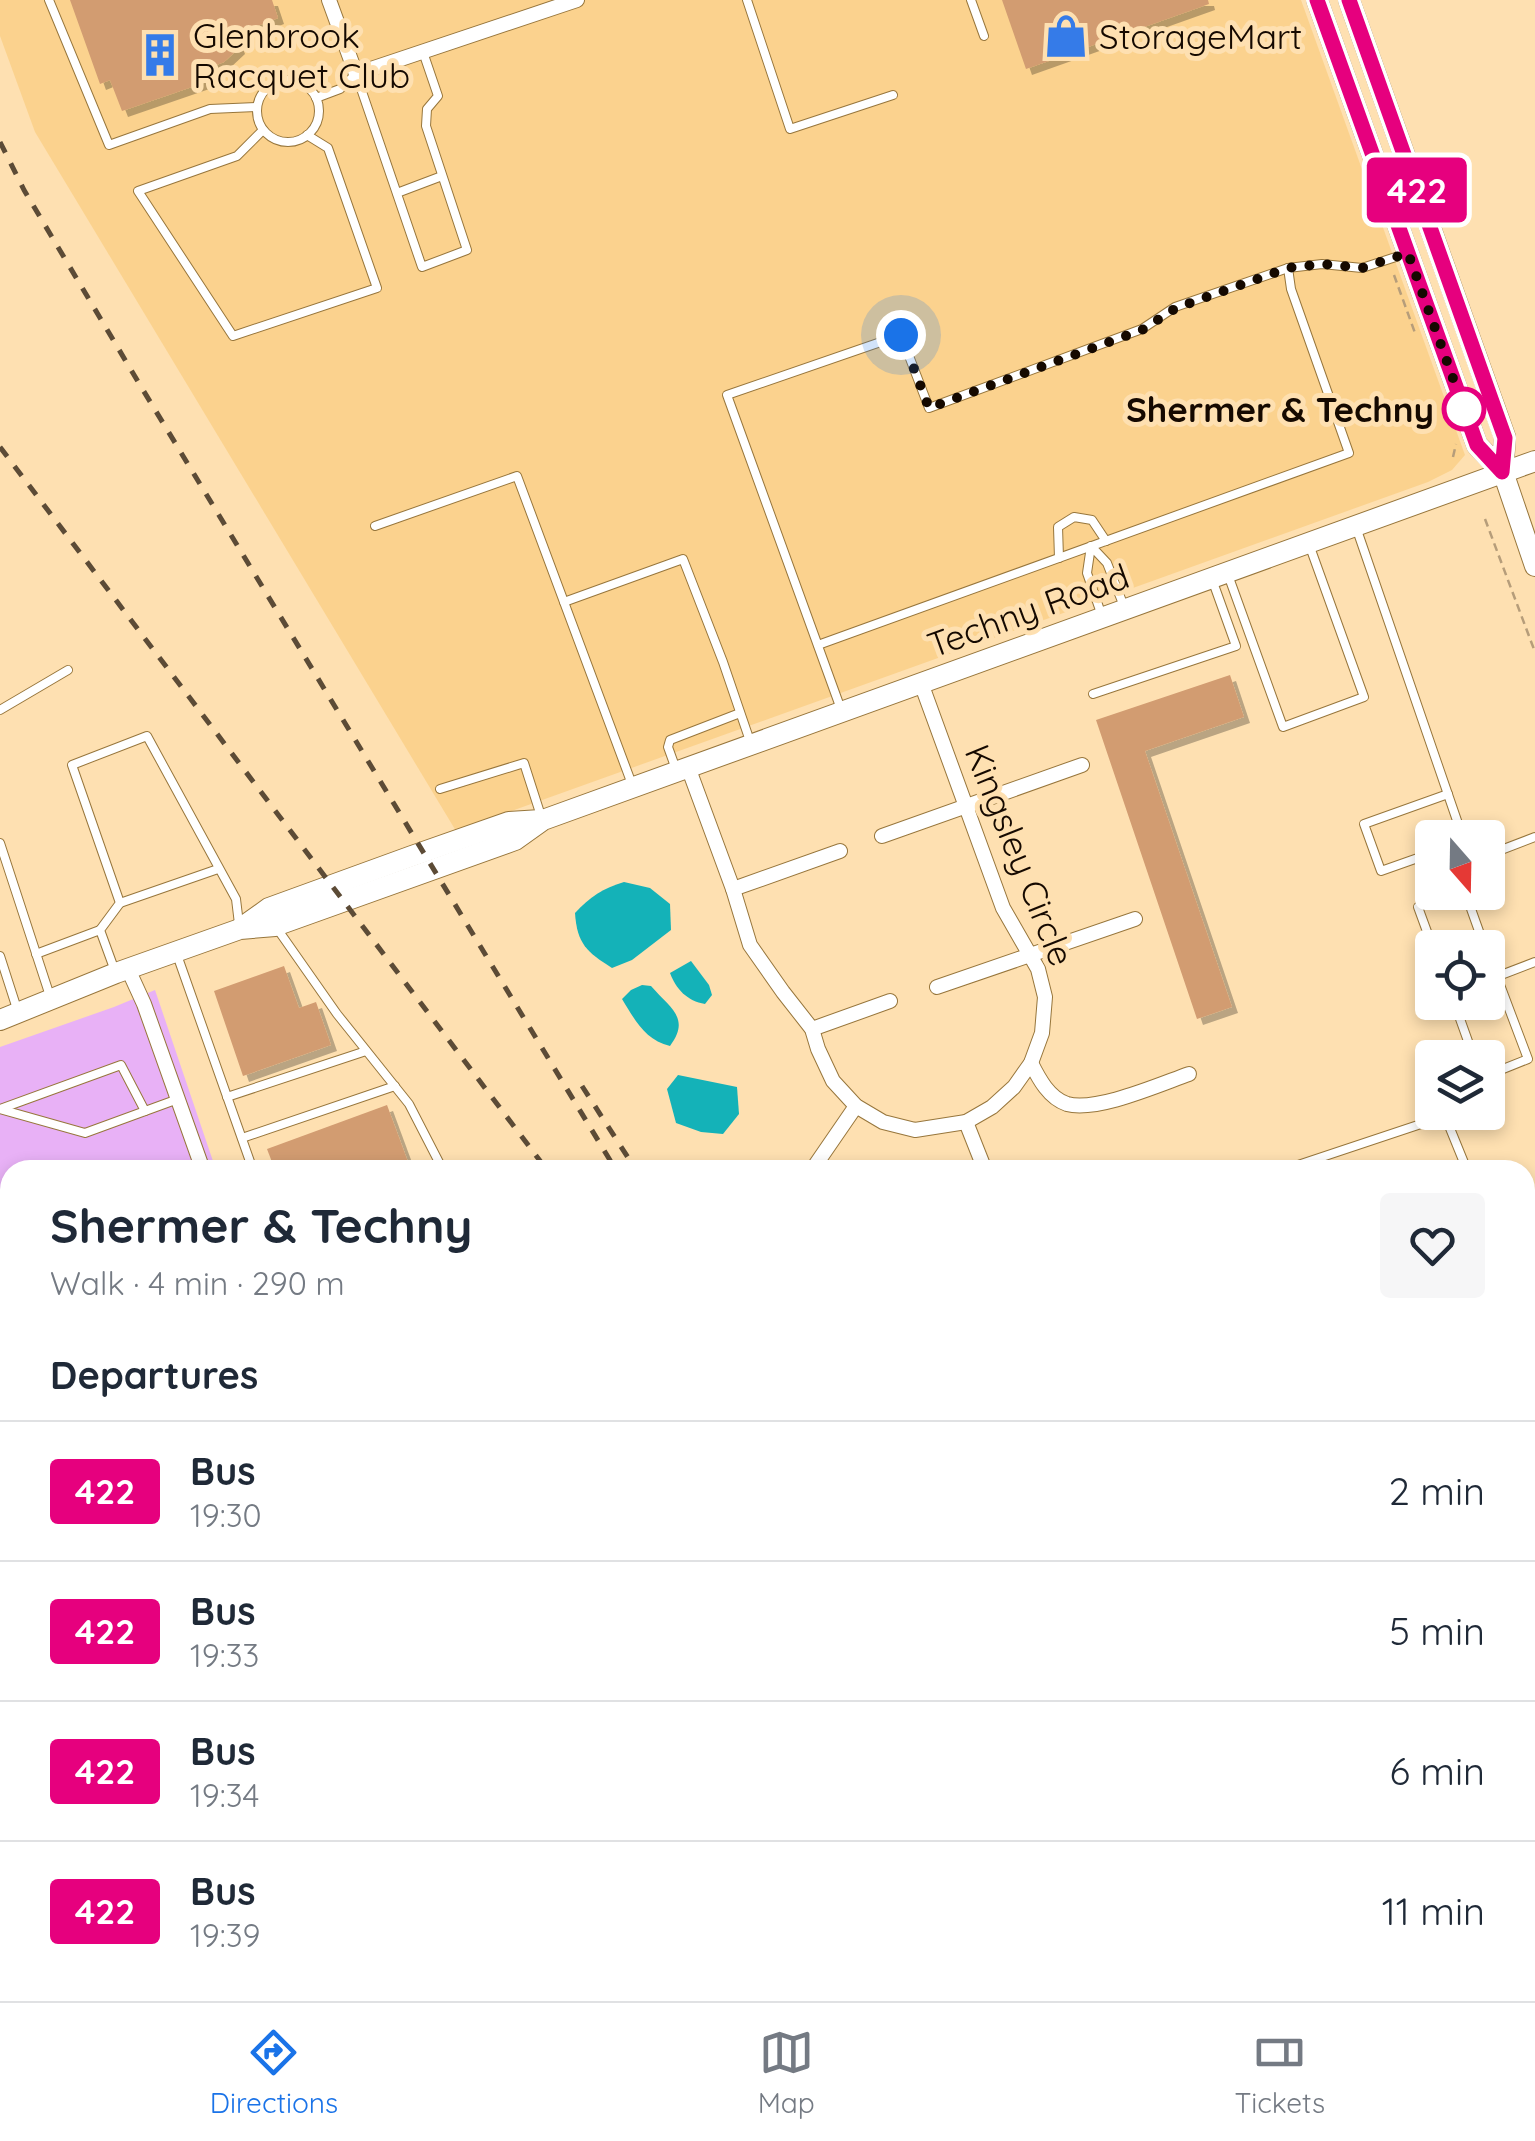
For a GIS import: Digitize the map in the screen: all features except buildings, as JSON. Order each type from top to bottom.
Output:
[{"type":"main road","points":[[1317,0],[1477,445],[1502,472],[1535,566]]},
{"type":"main road","points":[[1348,0],[1505,438],[1502,472]]},
{"type":"main road","name":"Techny Road","points":[[9,1016],[240,929],[275,926],[515,840],[543,820],[1535,461]]},
{"type":"main road","name":"Techny Road","points":[[240,929],[269,908],[396,862],[509,822],[543,820]]},
{"type":"street","points":[[329,0],[356,74],[577,0]]},
{"type":"street","name":"Kingsley Circle","points":[[682,770],[733,889],[750,944],[812,1028],[833,1081],[856,1106],[883,1122],[915,1130],[966,1122],[992,1108],[1031,1063],[1042,1033],[1046,997],[1038,969],[1003,908],[922,683]]},
{"type":"street","points":[[882,836],[1082,764]]},
{"type":"street","points":[[733,889],[840,851]]},
{"type":"street","points":[[937,987],[1134,919]]},
{"type":"street","points":[[122,971],[144,1004],[200,1160]]},
{"type":"street","points":[[812,1028],[890,1001]]},
{"type":"street","points":[[1031,1063],[1043,1087],[1064,1103],[1091,1106],[1190,1074]]},
{"type":"street","points":[[819,1160],[856,1106]]},
{"type":"street","points":[[966,1122],[981,1160]]},
{"type":"lane","points":[[49,0],[109,146],[210,110],[257,107]]},
{"type":"lane","points":[[746,0],[790,129],[894,95]]},
{"type":"lane","points":[[972,0],[984,36]]},
{"type":"lane","points":[[316,98],[340,89],[356,74],[422,267],[467,250],[426,126],[427,109],[438,96],[423,52]]},
{"type":"lane","points":[[292,80],[306,86],[316,98],[319,114],[307,135],[284,142],[263,130],[257,107],[268,86],[292,80]]},
{"type":"lane","points":[[263,130],[237,156],[138,191],[233,336],[377,288],[328,148],[307,135]]},
{"type":"lane","points":[[397,193],[442,176]]},
{"type":"lane","points":[[842,712],[727,395],[901,335],[929,408],[1142,330],[1176,308],[1288,268],[1322,264],[1362,268],[1408,253]]},
{"type":"lane","points":[[818,645],[1348,453],[1291,289],[1288,268]]},
{"type":"lane","points":[[375,526],[517,476],[633,787]]},
{"type":"lane","points":[[1059,558],[1058,527],[1074,517],[1092,520],[1106,541]]},
{"type":"lane","points":[[1355,526],[1457,820]]},
{"type":"lane","points":[[1219,575],[1283,727],[1364,697],[1308,542]]},
{"type":"lane","points":[[1091,546],[1107,563],[1126,609]]},
{"type":"lane","points":[[1091,546],[1087,573],[1102,617]]},
{"type":"lane","points":[[564,602],[683,559],[751,744]]},
{"type":"lane","points":[[1092,694],[1236,646],[1219,575]]},
{"type":"lane","points":[[0,710],[68,670]]},
{"type":"lane","points":[[682,770],[668,748],[670,740],[740,713]]},
{"type":"lane","points":[[120,904],[72,764],[147,736],[236,899],[240,929]]},
{"type":"lane","points":[[440,789],[524,763],[543,820]]},
{"type":"lane","points":[[1415,858],[1380,871],[1364,824],[1448,794]]},
{"type":"lane","points":[[1505,849],[1535,837]]},
{"type":"lane","points":[[0,843],[51,1001]]},
{"type":"lane","points":[[36,954],[100,930],[120,904],[218,869]]},
{"type":"lane","points":[[275,926],[337,1014],[410,1104],[438,1160]]},
{"type":"lane","points":[[100,930],[122,971]]},
{"type":"lane","points":[[176,952],[250,1160]]},
{"type":"lane","points":[[0,956],[9,1016]]},
{"type":"lane","points":[[1505,973],[1535,962]]},
{"type":"lane","points":[[1505,1007],[1528,1059],[1505,1068]]},
{"type":"lane","points":[[228,1097],[366,1050]]},
{"type":"lane","points":[[146,1111],[121,1065],[0,1109],[86,1133],[146,1111],[178,1099]]},
{"type":"lane","points":[[242,1138],[395,1086]]},
{"type":"lane","points":[[1314,1160],[1445,1116],[1463,1160]]},
{"type":"path","points":[[1486,519],[1535,652]]},
{"type":"shaded area","points":[[0,0],[1301,0],[1465,455],[1452,470],[1428,482],[456,831],[35,132],[0,36]]},
{"type":"shaded area","points":[[155,990],[213,1160],[0,1160],[0,1047]]},
{"type":"water","points":[[624,882],[650,888],[670,904],[671,930],[632,960],[612,968],[585,946],[575,913],[597,894]]},
{"type":"water","points":[[691,961],[709,985],[712,995],[705,1004],[683,993],[670,973]]},
{"type":"water","points":[[642,985],[651,986],[676,1014],[679,1028],[670,1046],[647,1034],[622,999]]},
{"type":"water","points":[[678,1075],[737,1087],[739,1114],[723,1134],[701,1132],[676,1123],[667,1089]]},
{"type":"railway","points":[[0,142],[24,190],[140,385],[610,1160]]},
{"type":"railway","points":[[0,447],[539,1160]]},
{"type":"railway","points":[[582,1086],[630,1160]]},
{"type":"bus line","name":"422","points":[[1317,0],[1477,445],[1502,472],[1505,438],[1349,0]]},
{"type":"place","name":"StorageMart","points":[[1066,36]]},
{"type":"place","name":"Glenbrook Racquet Club","points":[[160,55]]},
{"type":"place","name":"Shermer & Techny","points":[[1464,409]]},
{"type":"route","points":[[901,335],[929,408],[1142,330],[1176,308],[1288,268],[1322,264],[1362,268],[1408,253],[1464,409]]}]
